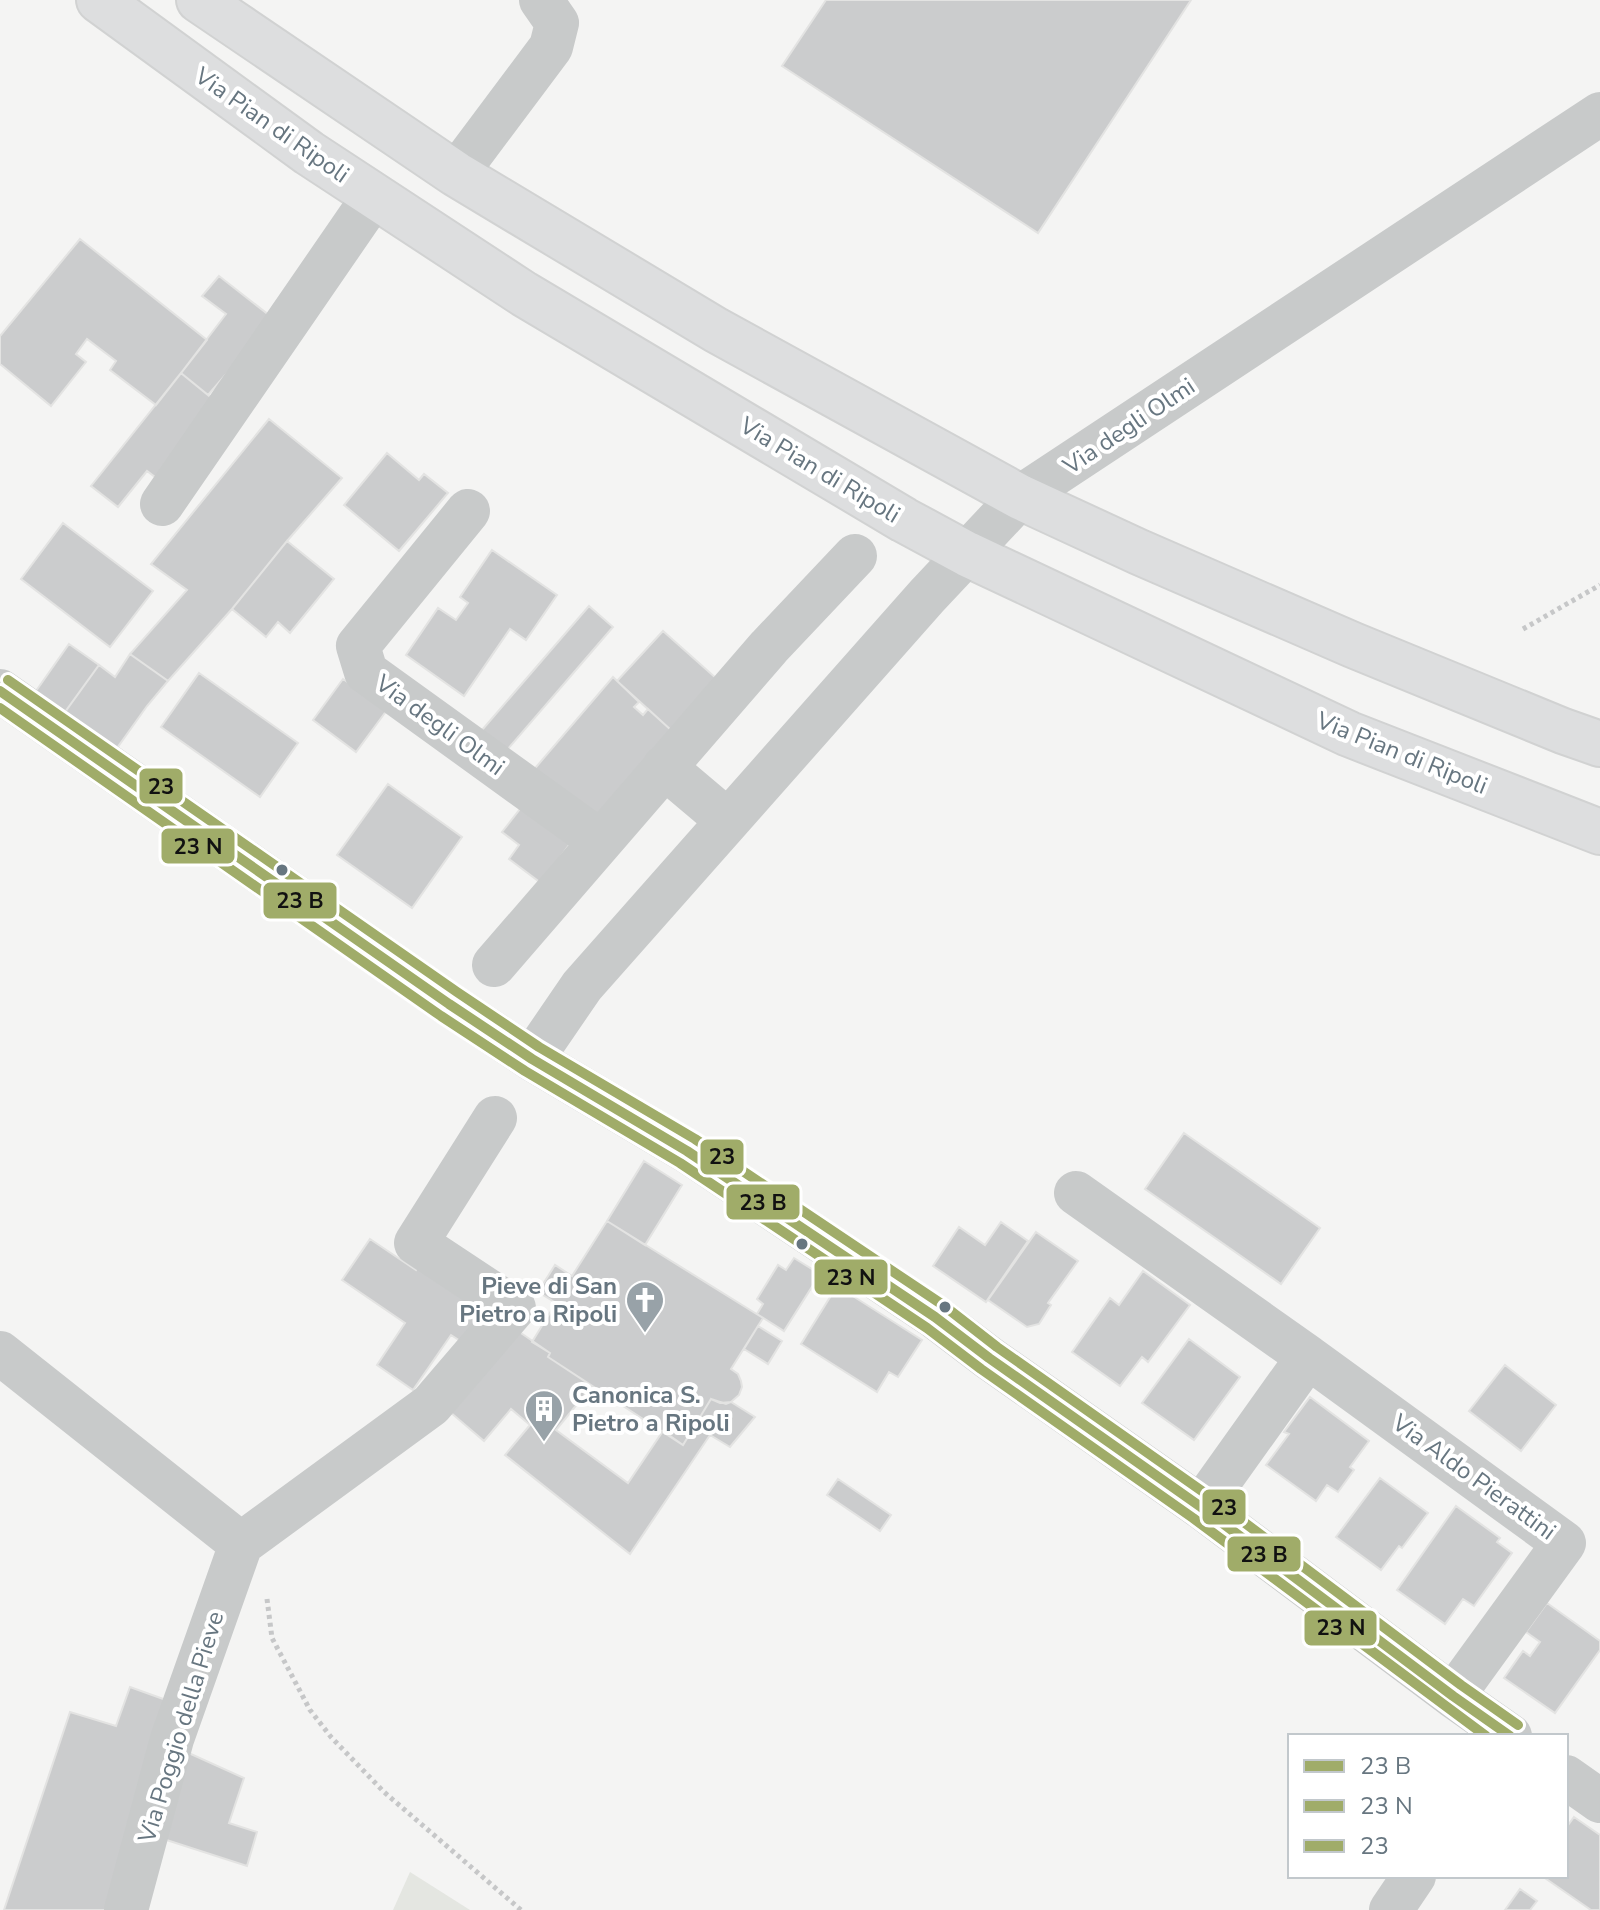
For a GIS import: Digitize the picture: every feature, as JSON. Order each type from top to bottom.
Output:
[{"type":"main road","name":"Via Pian di Ripoli","points":[[99,0],[309,153],[524,294],[904,520],[967,554],[1349,734],[1600,832]]},
{"type":"main road","points":[[199,0],[456,174],[716,330],[1020,497],[1353,645],[1600,744]]},
{"type":"street","points":[[456,174],[551,47],[557,23],[541,0]]},
{"type":"street","name":"Via degli Olmi","points":[[532,1059],[582,986],[907,619],[1020,497],[1600,114]]},
{"type":"street","points":[[162,504],[374,196]]},
{"type":"street","name":"Via degli Olmi","points":[[468,511],[358,646],[366,672],[600,841]]},
{"type":"street","points":[[494,965],[769,647],[855,556]]},
{"type":"street","points":[[0,691],[449,1004],[532,1059],[687,1151],[935,1317],[1201,1507],[1507,1734]]},
{"type":"street","points":[[664,767],[728,821]]},
{"type":"street","points":[[0,1353],[241,1544],[431,1405],[514,1308],[416,1243],[495,1118]]},
{"type":"street","name":"Via Aldo Pierattini","points":[[1076,1193],[1564,1543],[1453,1696]]},
{"type":"street","points":[[1201,1507],[1308,1357]]},
{"type":"street","name":"Via Poggio della Pieve","points":[[126,1910],[172,1739],[241,1544]]},
{"type":"street","points":[[1568,1778],[1600,1801]]},
{"type":"path","points":[[1523,629],[1600,585]]},
{"type":"path","points":[[269,1589],[267,1608],[272,1638],[310,1710],[331,1737],[384,1792],[521,1910]]},
{"type":"shaded area","points":[[410,1872],[470,1910],[393,1910]]},
{"type":"building","points":[[826,0],[1191,0],[1038,233],[782,66]]},
{"type":"building","points":[[80,239],[207,340],[156,405],[110,370],[116,361],[87,339],[76,354],[86,362],[51,406],[0,364],[0,336]]},
{"type":"building","points":[[219,276],[274,319],[208,395],[181,373],[226,314],[202,296]]},
{"type":"building","points":[[181,373],[219,404],[159,480],[147,471],[118,507],[91,486]]},
{"type":"building","points":[[269,419],[342,478],[168,681],[130,654],[187,590],[151,564]]},
{"type":"building","points":[[387,453],[419,480],[424,474],[448,493],[399,551],[344,505]]},
{"type":"building","points":[[63,523],[153,591],[110,647],[21,579]]},
{"type":"building","points":[[287,541],[334,579],[290,633],[278,622],[266,637],[232,609]]},
{"type":"building","points":[[492,550],[557,595],[526,640],[510,629],[464,696],[406,655],[438,608],[456,620],[468,603],[460,597]]},
{"type":"building","points":[[589,606],[613,627],[500,758],[476,737]]},
{"type":"building","points":[[663,631],[717,679],[671,730],[617,681]]},
{"type":"building","points":[[69,644],[99,665],[65,712],[36,691]]},
{"type":"building","points":[[130,654],[168,681],[117,748],[65,712],[99,665],[115,677]]},
{"type":"building","points":[[199,673],[298,743],[260,797],[161,727]]},
{"type":"building","points":[[613,677],[639,702],[634,707],[643,715],[648,709],[671,730],[590,825],[531,773]]},
{"type":"building","points":[[343,679],[390,706],[356,752],[313,720]]},
{"type":"building","points":[[388,784],[462,837],[412,908],[337,855]]},
{"type":"building","points":[[524,804],[572,841],[541,883],[509,859],[519,845],[502,832]]},
{"type":"building","points":[[1184,1133],[1320,1228],[1281,1284],[1145,1189]]},
{"type":"building","points":[[644,1161],[682,1185],[645,1245],[607,1221]]},
{"type":"building","name":"Pieve di San Pietro a Ripoli","points":[[607,1221],[763,1318],[731,1369],[741,1381],[739,1395],[726,1404],[711,1399],[683,1445],[548,1357],[550,1353],[532,1342],[556,1303],[538,1292],[555,1265],[572,1276]]},
{"type":"building","points":[[1001,1222],[1028,1241],[986,1302],[933,1266],[959,1227],[985,1245]]},
{"type":"building","points":[[1036,1232],[1078,1261],[1048,1303],[1051,1305],[1039,1324],[1027,1327],[988,1300]]},
{"type":"building","points":[[370,1239],[416,1270],[418,1266],[487,1313],[465,1344],[451,1335],[413,1390],[377,1365],[405,1323],[342,1280]]},
{"type":"building","points":[[794,1258],[820,1274],[784,1331],[757,1314],[763,1304],[757,1299],[778,1265],[786,1270]]},
{"type":"building","points":[[1143,1271],[1190,1305],[1148,1362],[1142,1357],[1120,1386],[1072,1352],[1110,1298],[1119,1305]]},
{"type":"building","points":[[837,1286],[922,1340],[898,1377],[889,1372],[877,1392],[801,1344]]},
{"type":"building","points":[[758,1326],[782,1341],[768,1364],[744,1349]]},
{"type":"building","name":"Canonica S. Pietro a Ripoli","points":[[518,1331],[550,1353],[548,1357],[592,1386],[556,1430],[628,1483],[663,1431],[683,1445],[711,1399],[720,1403],[731,1402],[755,1417],[730,1447],[710,1435],[630,1554],[505,1455],[530,1425],[511,1409],[484,1441],[450,1412]]},
{"type":"building","points":[[1189,1339],[1240,1377],[1194,1440],[1142,1403]]},
{"type":"building","points":[[1505,1365],[1556,1405],[1521,1451],[1469,1411]]},
{"type":"building","points":[[1310,1397],[1369,1441],[1350,1467],[1354,1470],[1338,1492],[1327,1485],[1316,1501],[1266,1465],[1289,1434],[1284,1432]]},
{"type":"building","points":[[1380,1478],[1428,1513],[1381,1570],[1336,1537]]},
{"type":"building","points":[[838,1479],[891,1515],[880,1531],[827,1495]]},
{"type":"building","points":[[1456,1506],[1500,1538],[1497,1542],[1512,1553],[1474,1606],[1463,1599],[1445,1624],[1397,1590]]},
{"type":"building","points":[[1547,1603],[1600,1641],[1600,1650],[1555,1713],[1504,1678],[1523,1651],[1530,1656],[1540,1642],[1526,1632]]},
{"type":"building","points":[[130,1687],[177,1704],[121,1910],[4,1910],[70,1712],[116,1726]]},
{"type":"building","points":[[171,1745],[244,1778],[229,1823],[257,1832],[247,1866],[148,1834]]},
{"type":"building","points":[[1574,1817],[1600,1835],[1600,1910],[1591,1910],[1545,1878],[1568,1878],[1568,1825]]},
{"type":"building","points":[[1520,1889],[1537,1901],[1530,1910],[1505,1910]]},
{"type":"transit line","name":"23","points":[[8,680],[539,1047],[695,1139],[943,1305],[997,1347],[1209,1496],[1518,1725]]},
{"type":"transit line","points":[[0,691],[449,1004],[532,1059],[687,1151],[935,1317],[1201,1507],[1507,1734]]},
{"type":"transit line","points":[[0,708],[441,1016],[525,1071],[680,1163],[927,1328],[1193,1518],[1483,1734]]},
{"type":"place","name":"Pieve di San Pietro a Ripoli","points":[[645,1334]]},
{"type":"place","name":"Canonica S. Pietro a Ripoli","points":[[544,1443]]}]
